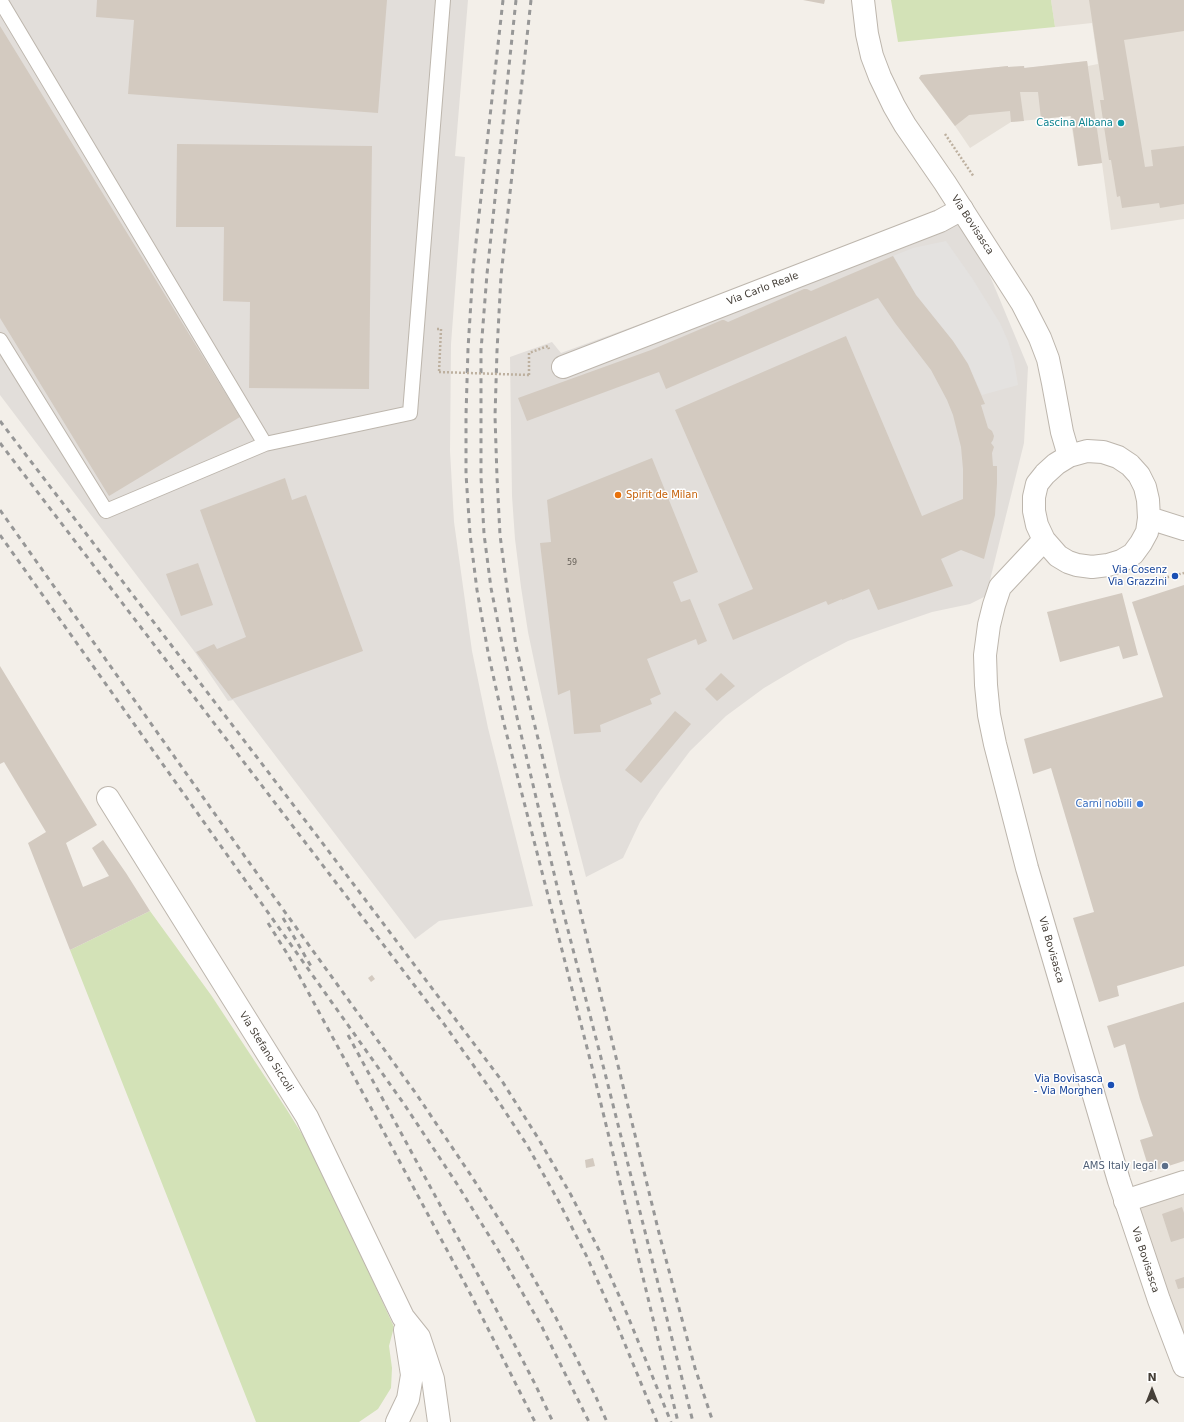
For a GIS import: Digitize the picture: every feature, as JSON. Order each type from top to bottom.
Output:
[{"type":"street","name":"Via Bovisasca","points":[[863,0],[867,34],[872,56],[880,77],[905,125],[945,183],[1022,303],[1040,338],[1048,359],[1062,432],[1069,456]]},
{"type":"street","name":"Via Carlo Reale","points":[[563,367],[940,220],[962,209]]},
{"type":"street","points":[[1087,451],[1103,452],[1118,457],[1130,465],[1139,475],[1145,487],[1148,500],[1149,518],[1147,532],[1133,554],[1121,561],[1108,565],[1092,567],[1077,565],[1058,556],[1044,540],[1037,525],[1034,510],[1034,497],[1037,484],[1056,464],[1069,456],[1087,451]]},
{"type":"street","points":[[1149,518],[1184,529]]},
{"type":"street","name":"Via Bovisasca","points":[[1044,540],[1000,587],[991,615],[986,645],[985,669],[988,705],[995,744],[1024,855],[1114,1166],[1158,1300],[1184,1366]]},
{"type":"street","name":"Via Stefano Siccoli","points":[[108,798],[307,1117],[403,1317],[419,1337],[432,1379],[439,1422]]},
{"type":"street","points":[[1126,1200],[1184,1182]]},
{"type":"street","name":"Via Stefano Siccoli","points":[[397,1422],[408,1399],[412,1375],[403,1317]]},
{"type":"lane","points":[[0,0],[265,444]]},
{"type":"lane","points":[[0,340],[106,511],[265,444],[410,413],[443,0]]},
{"type":"path","points":[[945,134],[974,177]]},
{"type":"path","points":[[441,329],[439,372],[529,375],[529,353],[548,346]]},
{"type":"path","points":[[1136,585],[1184,573]]},
{"type":"shaded area","points":[[0,0],[468,0],[455,156],[465,157],[451,344],[450,451],[454,522],[472,651],[488,728],[533,906],[439,921],[415,939],[233,700],[228,701],[194,651],[0,395]]},
{"type":"shaded area","name":"Cascina Albana","points":[[1051,0],[1184,0],[1184,219],[1111,230],[1102,163],[1078,166],[1070,116],[1011,122],[970,148],[919,78],[921,75],[1008,66],[1024,66],[1025,68],[1087,61],[1088,66],[1098,64],[1092,23],[1055,27]]},
{"type":"shaded area","points":[[962,209],[1028,367],[1024,443],[986,596],[970,604],[932,612],[848,641],[806,663],[764,688],[726,716],[690,751],[660,791],[640,822],[623,858],[586,877],[560,777],[537,675],[521,587],[515,539],[512,496],[510,357],[552,342],[561,353],[913,224]]},
{"type":"shaded area","points":[[946,241],[972,278],[1000,323],[1008,341],[1014,361],[1018,385],[982,395],[968,364],[960,351],[916,295],[893,256],[913,248]]},
{"type":"shaded area","points":[[1184,1183],[1184,1361],[1127,1201]]},
{"type":"green space","points":[[891,0],[1051,0],[1055,27],[898,42]]},
{"type":"green space","points":[[150,911],[211,995],[315,1155],[394,1327],[389,1346],[392,1368],[391,1388],[378,1409],[359,1422],[256,1422],[70,950]]},
{"type":"building","points":[[97,0],[387,0],[378,113],[128,94],[134,20],[96,17]]},
{"type":"building","points":[[803,0],[825,0],[824,4]]},
{"type":"building","name":"Cascina Albana","points":[[1089,0],[1184,0],[1184,31],[1124,40],[1145,167],[1153,166],[1151,150],[1184,146],[1184,204],[1160,208],[1159,203],[1122,208],[1120,196],[1117,197],[1111,160],[1109,160],[1100,100],[1104,100]]},
{"type":"building","points":[[0,26],[240,417],[109,496],[0,318]]},
{"type":"building","points":[[1087,61],[1102,163],[1078,166],[1071,116],[1041,119],[1038,92],[1020,92],[1024,121],[1011,122],[1010,111],[969,115],[955,126],[919,78],[921,75],[1008,66],[1024,66],[1024,68]]},
{"type":"building","points":[[177,144],[372,146],[369,389],[249,388],[250,302],[223,301],[224,227],[176,227]]},
{"type":"building","points":[[893,256],[916,295],[953,341],[968,364],[985,404],[981,405],[988,428],[992,431],[994,436],[991,443],[994,447],[992,453],[993,466],[997,466],[997,483],[995,515],[984,559],[961,550],[941,559],[953,586],[878,610],[869,589],[828,605],[826,601],[733,640],[718,604],[753,589],[675,410],[846,336],[922,516],[963,499],[961,447],[953,415],[947,400],[931,370],[878,298],[666,389],[659,372],[527,421],[518,398],[651,350],[722,320],[728,322],[804,289],[811,291]]},
{"type":"building","points":[[652,458],[698,572],[673,582],[681,602],[690,599],[707,641],[698,645],[696,639],[647,659],[661,694],[650,699],[652,704],[600,725],[601,732],[574,734],[570,690],[558,695],[540,543],[551,542],[547,500]]},
{"type":"building","points":[[285,478],[292,500],[306,495],[363,651],[232,699],[196,652],[214,644],[217,649],[246,637],[200,510]]},
{"type":"building","points":[[198,563],[213,605],[181,616],[166,574]]},
{"type":"building","points":[[1184,585],[1184,966],[1117,986],[1119,996],[1099,1002],[1073,918],[1094,912],[1051,768],[1033,774],[1024,739],[1163,697],[1132,602]]},
{"type":"building","points":[[1122,593],[1138,655],[1123,659],[1119,646],[1060,662],[1047,612]]},
{"type":"building","points":[[0,666],[97,825],[66,843],[83,887],[109,876],[92,848],[103,840],[150,911],[70,950],[28,843],[46,832],[4,762],[0,764]]},
{"type":"building","points":[[721,673],[735,686],[717,701],[705,689]]},
{"type":"building","points":[[675,711],[691,724],[641,783],[625,770]]},
{"type":"building","points":[[372,975],[375,979],[371,982],[368,978]]},
{"type":"building","points":[[1184,1002],[1184,1161],[1150,1172],[1140,1140],[1153,1136],[1140,1099],[1125,1044],[1114,1048],[1107,1026]]},
{"type":"building","points":[[593,1158],[595,1166],[586,1168],[585,1160]]},
{"type":"building","points":[[1182,1207],[1184,1213],[1184,1238],[1171,1242],[1162,1214]]},
{"type":"building","points":[[1184,1277],[1184,1288],[1178,1289],[1175,1280]]},
{"type":"railway","points":[[503,0],[473,269],[468,349],[466,474],[470,534],[477,590],[488,652],[503,720],[593,1071],[678,1422]]},
{"type":"railway","points":[[516,0],[487,274],[481,350],[481,477],[484,534],[491,588],[516,713],[562,907],[693,1422]]},
{"type":"railway","points":[[531,0],[501,276],[495,416],[500,535],[516,646],[531,710],[660,1237],[695,1368],[713,1422]]},
{"type":"railway","points":[[0,421],[502,1081],[538,1138],[571,1195],[599,1250],[671,1422]]},
{"type":"railway","points":[[0,443],[444,1024],[491,1090],[527,1145],[559,1202],[587,1257],[657,1422]]},
{"type":"railway","points":[[0,510],[246,858],[417,1095],[472,1177],[514,1243],[556,1318],[607,1422]]},
{"type":"railway","points":[[0,535],[404,1104],[457,1184],[498,1250],[542,1327],[589,1422]]},
{"type":"railway","points":[[283,918],[312,968]]},
{"type":"railway","points":[[268,923],[288,955],[371,1108],[471,1295],[535,1422]]},
{"type":"railway","points":[[348,1035],[484,1286],[553,1422]]},
{"type":"place","name":"Cascina Albana","points":[[1121,123]]},
{"type":"place","name":"Spirit de Milan","points":[[618,495]]},
{"type":"place","name":"Via Cosenz Via Grazzini","points":[[1175,576]]},
{"type":"place","name":"Carni nobili","points":[[1140,804]]},
{"type":"place","name":"Via Bovisasca - Via Morghen","points":[[1111,1085]]},
{"type":"place","name":"AMS Italy legal","points":[[1165,1166]]}]
